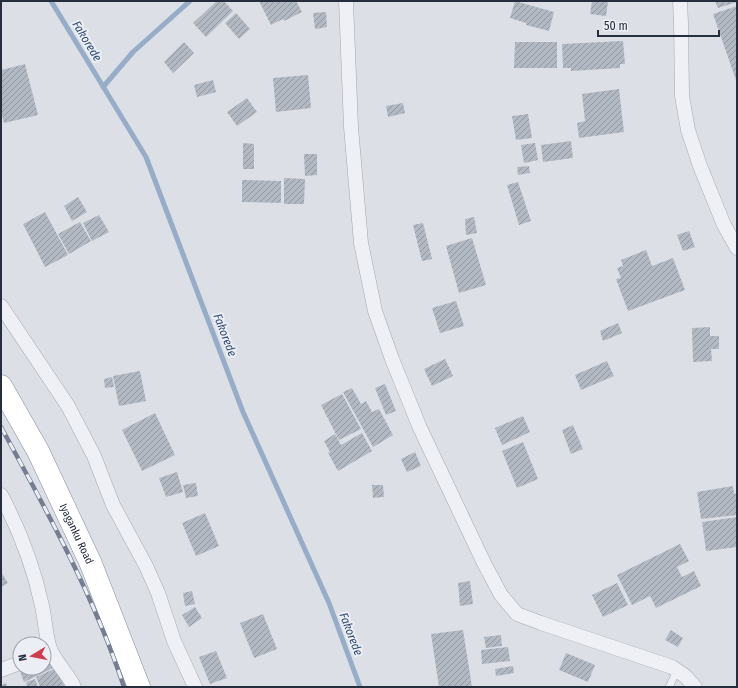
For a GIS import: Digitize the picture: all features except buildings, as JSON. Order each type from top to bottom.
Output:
[{"type":"highway","name":"Iyaganku Road","points":[[1,386],[38,451],[92,564],[139,687]]},
{"type":"street","points":[[346,1],[350,126],[361,243],[375,310],[392,359],[420,428],[484,563],[501,594],[517,614],[672,667],[685,676],[695,687]]},
{"type":"street","points":[[680,1],[682,96],[688,130],[700,166],[724,225],[737,248]]},
{"type":"street","points":[[1,306],[68,406],[94,456],[113,505],[146,566],[158,593],[174,641],[195,687]]},
{"type":"street","points":[[1,495],[14,520],[28,560],[42,605],[45,636]]},
{"type":"street","points":[[52,658],[70,679],[74,687]]},
{"type":"street","points":[[1,670],[12,666]]},
{"type":"lane","points":[[669,687],[677,671]]},
{"type":"waterway","name":"Fakorede","points":[[51,1],[146,157],[243,412],[329,603],[360,687]]},
{"type":"waterway","points":[[103,87],[133,52],[190,1]]},
{"type":"railway","points":[[1,427],[52,522],[84,587],[99,620],[124,687]]}]
